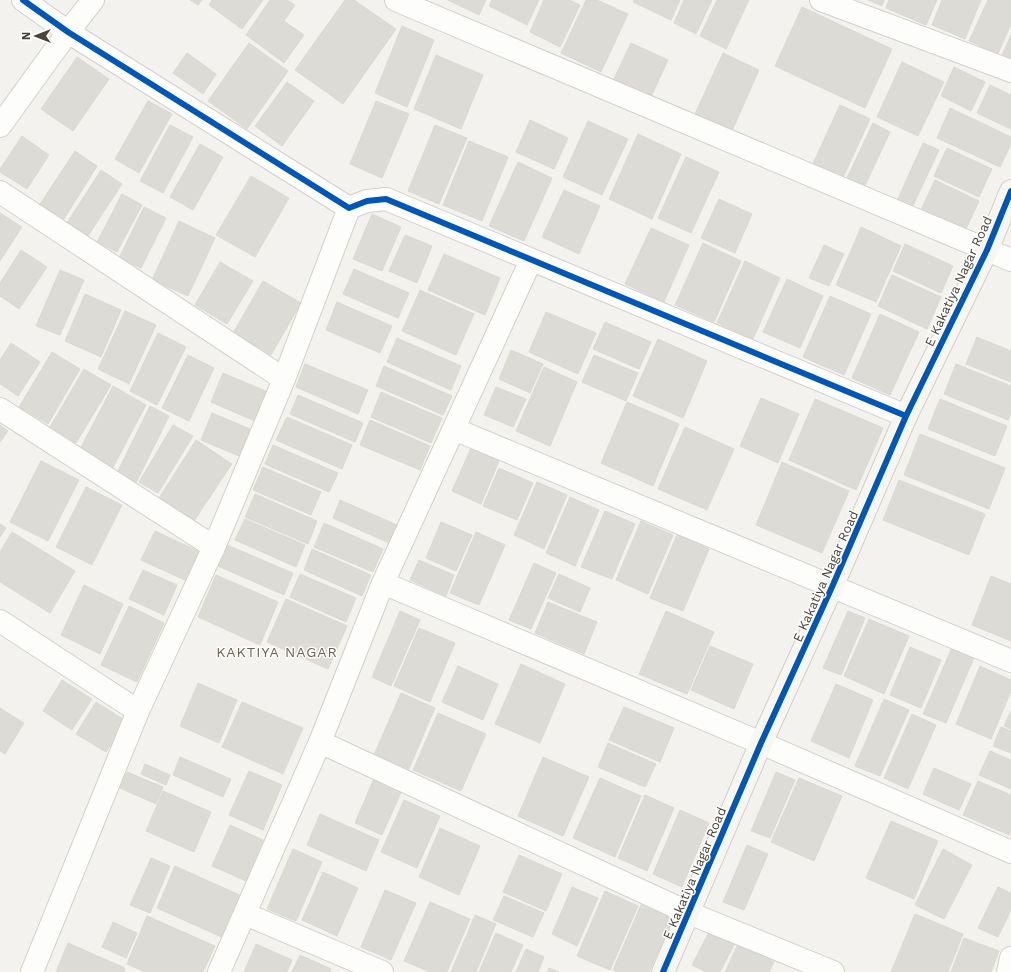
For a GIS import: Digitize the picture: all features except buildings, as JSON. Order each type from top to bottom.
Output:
[{"type":"street","points":[[23,0],[68,32],[348,208]]},
{"type":"street","points":[[0,126],[93,0]]},
{"type":"street","points":[[396,0],[1011,260]]},
{"type":"street","points":[[821,0],[1011,71]]},
{"type":"street","name":"E Kakatiya Nagar Road","points":[[663,972],[761,743],[832,588],[906,416],[986,250],[1011,191]]},
{"type":"street","points":[[0,192],[284,379]]},
{"type":"street","points":[[32,972],[138,710],[214,547],[284,379],[348,208],[367,201],[386,199],[906,416]]},
{"type":"street","points":[[219,972],[320,742],[383,583],[531,260]]},
{"type":"street","points":[[0,409],[214,547]]},
{"type":"street","points":[[454,429],[832,588],[1011,661]]},
{"type":"street","points":[[383,583],[761,743],[1011,852]]},
{"type":"street","points":[[0,621],[138,710]]},
{"type":"street","points":[[320,742],[689,913],[833,972]]},
{"type":"street","points":[[245,914],[382,972]]},
{"type":"street","points":[[1008,972],[1011,958]]},
{"type":"cycle path","points":[[23,0],[68,32],[349,208],[367,201],[386,199],[906,416]]},
{"type":"cycle path","points":[[663,972],[761,743],[832,587],[906,416],[987,250],[1011,191]]},
{"type":"district","name":"KAKTIYA NAGAR","points":[[277,652]]}]
